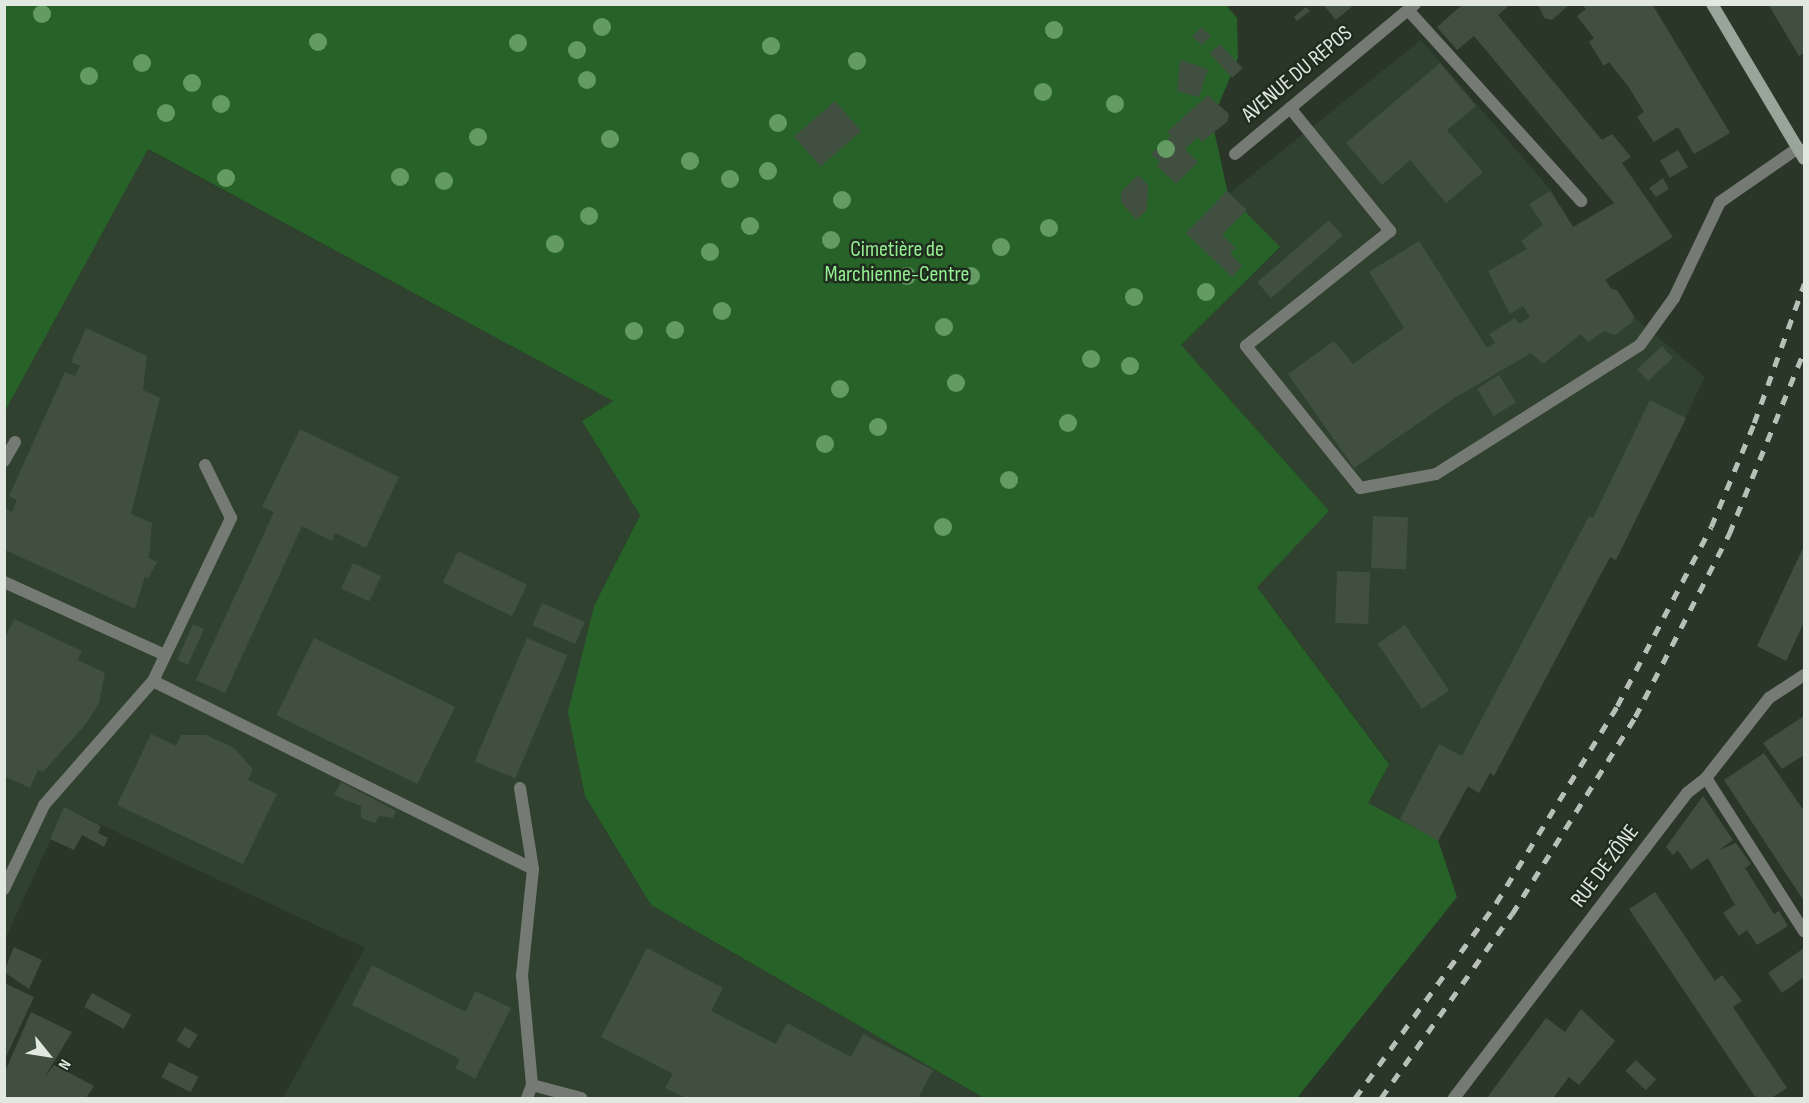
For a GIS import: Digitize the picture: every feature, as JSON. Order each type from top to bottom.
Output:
[{"type":"main road","points":[[1712,4],[1801,154]]},
{"type":"street","points":[[1412,7],[1581,201]]},
{"type":"street","name":"AVENUE DU REPOS","points":[[1235,154],[1412,7]]},
{"type":"street","points":[[1290,108],[1390,231],[1246,346],[1360,488],[1436,474],[1640,345],[1674,298],[1720,202],[1801,154]]},
{"type":"street","points":[[4,461],[15,442]]},
{"type":"street","points":[[4,890],[44,805],[153,681],[231,518],[205,465]]},
{"type":"street","points":[[4,582],[165,656]]},
{"type":"street","name":"RUE DE ZÔNE","points":[[1454,1098],[1687,793],[1706,778],[1769,698],[1804,675]]},
{"type":"street","points":[[153,681],[533,869]]},
{"type":"street","points":[[1706,778],[1804,931]]},
{"type":"street","points":[[520,788],[533,869],[522,975],[532,1084],[527,1098]]},
{"type":"street","points":[[532,1084],[581,1098]]},
{"type":"shaded area","points":[[1421,40],[1551,190],[1611,288],[1617,290],[1634,317],[1705,377],[1616,559],[1610,557],[1479,793],[1468,787],[1438,840],[1368,803],[1389,763],[1257,587],[1181,345],[1280,248],[1228,194]]},
{"type":"shaded area","points":[[147,149],[613,401],[582,421],[640,514],[594,606],[569,712],[585,796],[651,905],[984,1098],[283,1098],[365,948],[65,808],[5,939],[5,411]]},
{"type":"green space","name":"Cimetière de Marchienne-Centre","points":[[5,5],[1226,5],[1237,18],[1238,58],[1212,121],[1228,194],[1280,247],[1181,345],[1329,511],[1257,587],[1389,764],[1368,803],[1438,840],[1457,897],[1297,1098],[984,1098],[651,905],[585,796],[568,712],[594,606],[640,515],[582,421],[613,401],[148,149],[5,411]]},
{"type":"building","points":[[1323,4],[1355,4],[1336,20]]},
{"type":"building","points":[[1463,4],[1511,4],[1498,15],[1602,140],[1612,134],[1631,157],[1622,163],[1673,237],[1605,280],[1611,289],[1617,290],[1634,316],[1632,322],[1615,335],[1604,331],[1588,342],[1581,334],[1543,364],[1531,353],[1456,397],[1354,468],[1288,374],[1334,341],[1353,364],[1404,328],[1369,272],[1419,241],[1487,348],[1495,343],[1489,334],[1515,318],[1519,324],[1530,317],[1523,306],[1510,314],[1488,271],[1527,249],[1521,241],[1543,225],[1529,204],[1550,191],[1573,227],[1614,203],[1474,36],[1457,50],[1437,27]]},
{"type":"building","points":[[1538,4],[1570,4],[1552,20],[1544,18]]},
{"type":"building","points":[[1582,4],[1652,4],[1730,133],[1694,154],[1678,127],[1654,142],[1637,117],[1644,112],[1628,86],[1609,62],[1604,66],[1589,42],[1594,38],[1577,16],[1586,9]]},
{"type":"building","points":[[1768,4],[1804,4],[1804,53],[1799,56]]},
{"type":"building","points":[[1306,7],[1310,11],[1297,21],[1294,17]]},
{"type":"building","points":[[1201,27],[1211,36],[1202,45],[1192,37]]},
{"type":"building","points":[[1220,44],[1243,68],[1232,78],[1210,54]]},
{"type":"building","points":[[1180,60],[1208,69],[1199,97],[1177,91]]},
{"type":"building","points":[[1440,63],[1476,106],[1447,130],[1483,172],[1446,203],[1410,160],[1382,185],[1346,143]]},
{"type":"building","points":[[1208,95],[1229,114],[1228,121],[1202,142],[1198,137],[1185,149],[1198,162],[1176,184],[1157,166],[1160,162],[1151,154],[1171,136],[1167,132]]},
{"type":"building","points":[[835,101],[861,131],[820,167],[794,136]]},
{"type":"building","points":[[1678,150],[1688,167],[1670,178],[1660,160]]},
{"type":"building","points":[[1138,175],[1148,185],[1147,210],[1136,220],[1121,202],[1121,192]]},
{"type":"building","points":[[1663,178],[1669,189],[1656,197],[1649,188]]},
{"type":"building","points":[[1227,191],[1247,210],[1222,235],[1236,248],[1230,253],[1242,266],[1232,277],[1186,233]]},
{"type":"building","points":[[1329,220],[1343,236],[1271,298],[1257,282]]},
{"type":"building","points":[[86,328],[147,356],[143,390],[160,398],[131,514],[152,523],[149,558],[157,562],[148,579],[145,577],[135,609],[5,550],[5,508],[12,512],[17,500],[9,496],[65,372],[75,376],[80,366],[71,362]]},
{"type":"building","points":[[1662,346],[1673,358],[1648,381],[1637,369]]},
{"type":"building","points":[[1499,375],[1516,402],[1494,416],[1477,389]]},
{"type":"building","points":[[1650,400],[1686,418],[1616,560],[1610,557],[1494,776],[1490,773],[1479,793],[1468,786],[1438,841],[1400,819],[1439,744],[1462,756],[1589,516],[1593,518]]},
{"type":"building","points":[[300,429],[399,477],[366,548],[335,533],[332,541],[302,526],[225,693],[196,680],[274,512],[262,507]]},
{"type":"building","points":[[1373,516],[1408,517],[1406,569],[1371,568]]},
{"type":"building","points":[[1804,546],[1804,622],[1786,661],[1757,646]]},
{"type":"building","points":[[458,551],[527,585],[512,616],[443,582]]},
{"type":"building","points":[[353,563],[381,576],[369,601],[341,588]]},
{"type":"building","points":[[1337,571],[1370,572],[1368,624],[1335,623]]},
{"type":"building","points":[[542,603],[585,622],[575,644],[532,625]]},
{"type":"building","points":[[14,619],[82,651],[78,660],[105,673],[99,703],[86,724],[43,772],[38,770],[30,788],[4,776],[4,640]]},
{"type":"building","points":[[193,624],[204,629],[188,665],[177,660]]},
{"type":"building","points":[[1405,625],[1449,690],[1422,709],[1378,643]]},
{"type":"building","points":[[314,638],[455,707],[417,784],[276,715]]},
{"type":"building","points":[[527,638],[568,655],[515,779],[475,761]]},
{"type":"building","points":[[1804,716],[1804,755],[1782,769],[1763,743]]},
{"type":"building","points":[[151,734],[176,746],[181,735],[206,735],[234,748],[253,769],[248,780],[277,794],[243,864],[117,805]]},
{"type":"building","points":[[1764,753],[1804,811],[1804,901],[1724,780]]},
{"type":"building","points":[[341,782],[396,811],[393,818],[379,816],[375,823],[361,818],[361,806],[334,795]]},
{"type":"building","points":[[1703,796],[1733,840],[1719,850],[1736,843],[1751,864],[1745,868],[1774,914],[1779,911],[1788,926],[1757,945],[1747,930],[1739,936],[1723,913],[1735,905],[1708,858],[1691,870],[1678,850],[1673,855],[1666,847]]},
{"type":"building","points":[[64,807],[101,826],[98,833],[108,838],[104,847],[82,835],[74,850],[50,839]]},
{"type":"building","points":[[1655,892],[1715,981],[1722,975],[1742,1001],[1733,1007],[1787,1088],[1771,1098],[1756,1098],[1629,909]]},
{"type":"building","points":[[14,947],[42,960],[29,989],[4,972]]},
{"type":"building","points":[[647,948],[723,988],[711,1011],[776,1044],[787,1023],[851,1057],[863,1034],[933,1070],[918,1098],[686,1098],[665,1088],[673,1074],[601,1037]]},
{"type":"building","points":[[1804,948],[1804,977],[1782,993],[1768,973]]},
{"type":"building","points":[[372,965],[466,1012],[475,991],[511,1008],[475,1079],[455,1068],[460,1059],[352,1005]]},
{"type":"building","points":[[4,983],[34,997],[4,1061]]},
{"type":"building","points":[[92,993],[131,1015],[124,1029],[84,1007]]},
{"type":"building","points":[[1581,1009],[1615,1041],[1579,1085],[1569,1077],[1553,1098],[1487,1098],[1546,1018],[1565,1032]]},
{"type":"building","points":[[31,1012],[72,1032],[44,1078],[54,1065],[94,1086],[86,1098],[4,1098],[4,1074]]},
{"type":"building","points":[[185,1027],[198,1035],[189,1049],[177,1041]]},
{"type":"building","points":[[1636,1060],[1656,1079],[1646,1090],[1626,1071]]},
{"type":"building","points":[[169,1062],[198,1077],[191,1092],[161,1077]]},
{"type":"railway","points":[[1355,1098],[1496,903],[1617,706],[1711,527],[1754,423],[1804,284]]},
{"type":"railway","points":[[1381,1098],[1512,914],[1635,717],[1729,534],[1804,351]]}]
